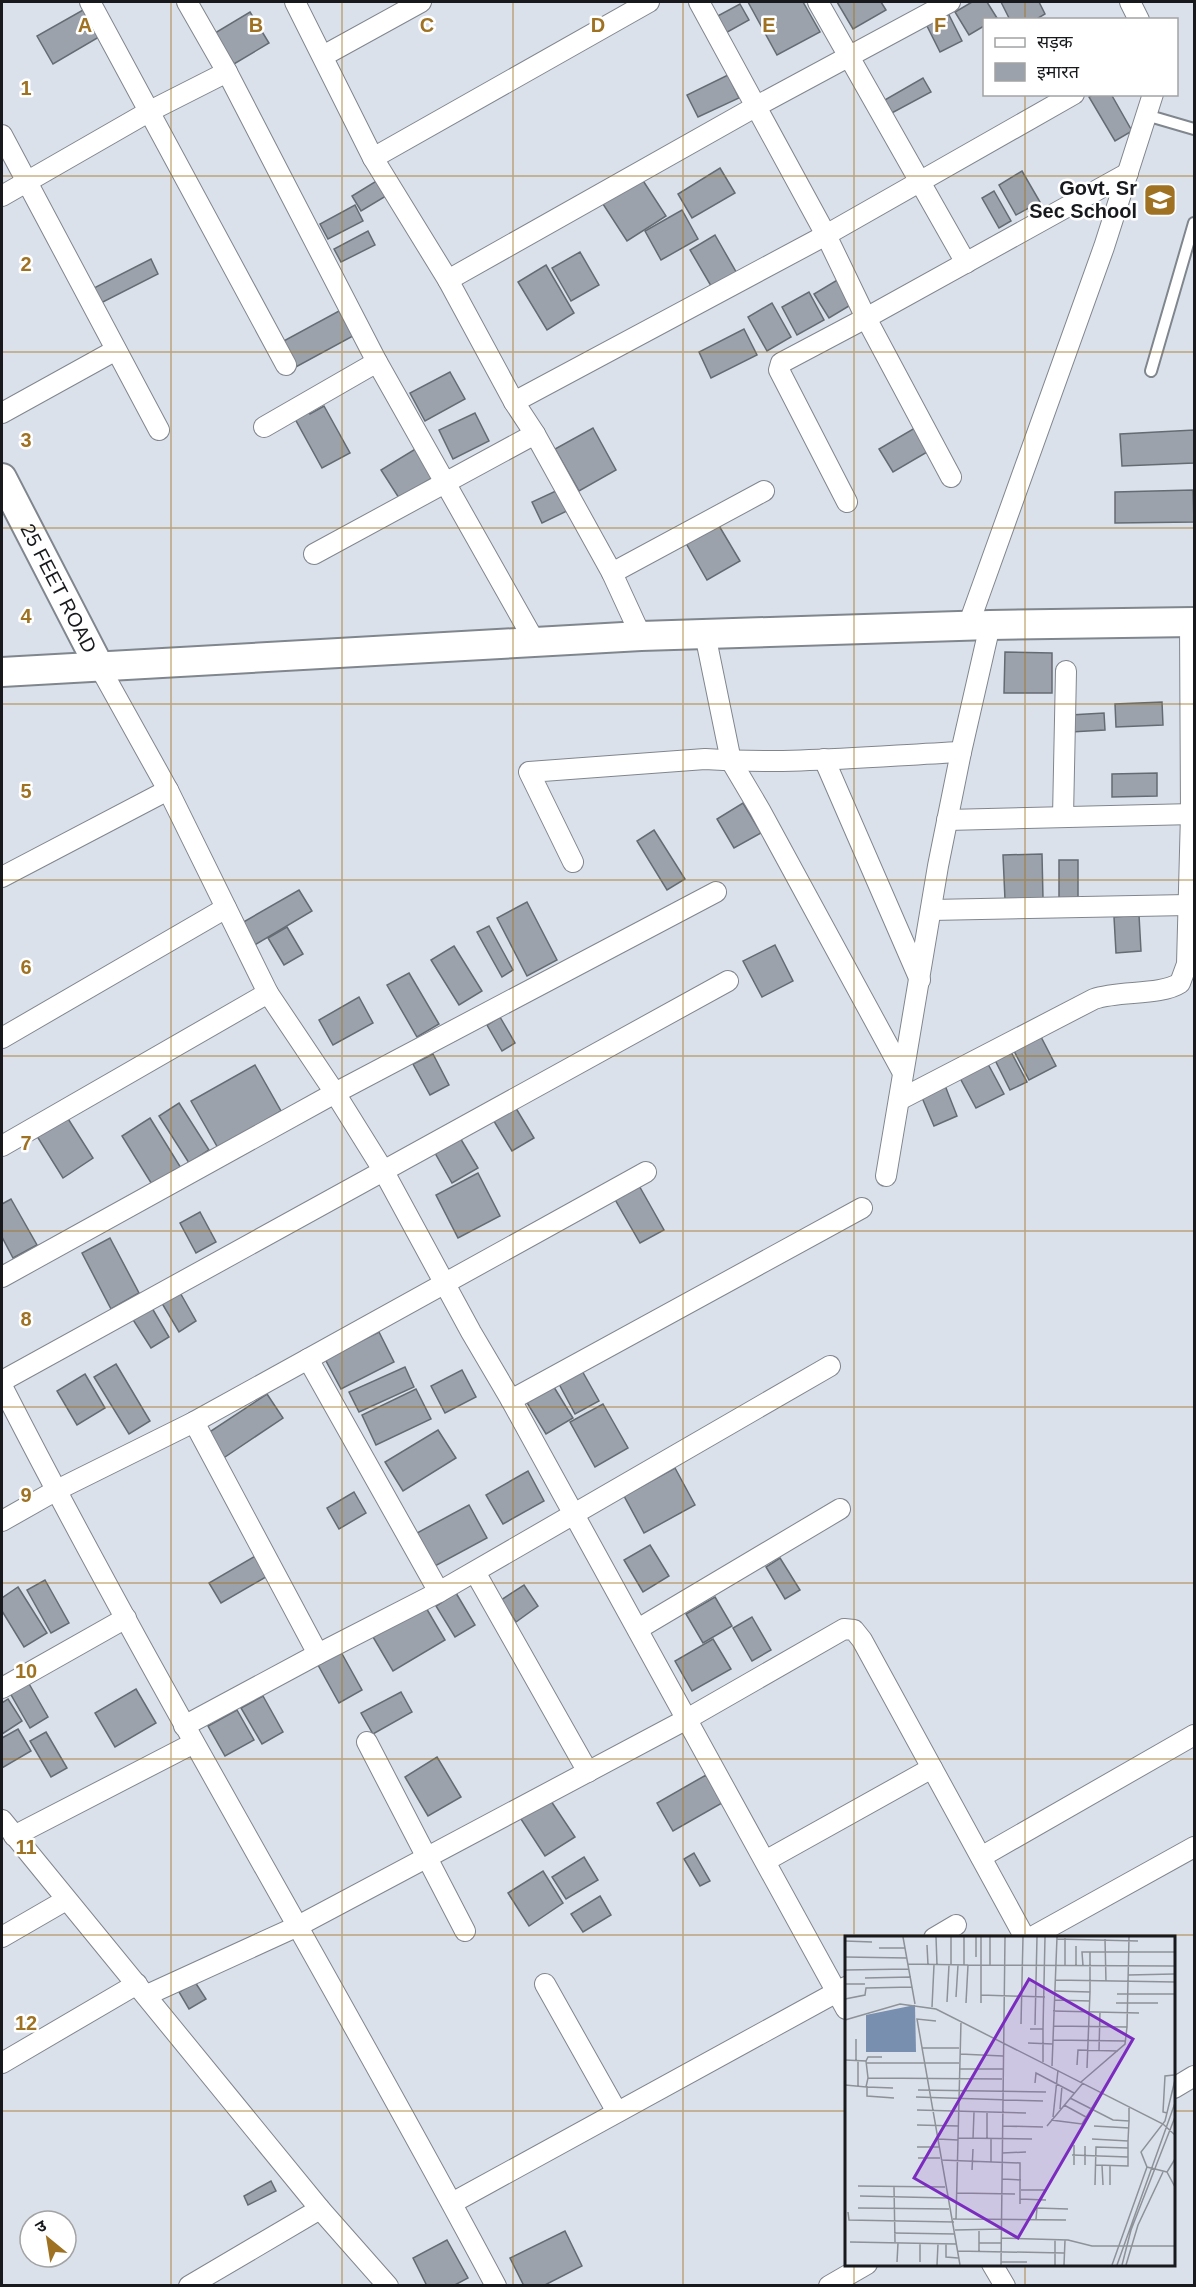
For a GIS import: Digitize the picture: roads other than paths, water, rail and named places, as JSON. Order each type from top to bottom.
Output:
[{"type":"street","points":[[90,2],[286,365]]},
{"type":"street","points":[[187,2],[227,72],[377,362],[535,642]]},
{"type":"street","points":[[295,2],[373,158],[448,280],[514,402],[535,434],[612,573],[641,636]]},
{"type":"street","points":[[323,56],[421,2]]},
{"type":"street","points":[[373,158],[648,2]]},
{"type":"street","points":[[699,2],[826,235],[866,318],[951,477]]},
{"type":"street","points":[[818,2],[966,263]]},
{"type":"street","points":[[448,280],[755,106],[950,2]]},
{"type":"street","points":[[1130,2],[1138,18]]},
{"type":"street","points":[[2,196],[150,111],[227,72]]},
{"type":"street","points":[[514,402],[826,235],[1070,96]]},
{"type":"street","points":[[886,1176],[902,1071],[961,752],[979,626],[1152,96]]},
{"type":"street","points":[[2,135],[159,430]]},
{"type":"street","points":[[847,502],[818,449],[779,367],[781,363],[1128,173]]},
{"type":"street","points":[[2,413],[116,350]]},
{"type":"street","points":[[264,427],[377,362]]},
{"type":"street","points":[[314,554],[535,434]]},
{"type":"street","name":"25 FEET ROAD","points":[[2,478],[99,666]]},
{"type":"street","points":[[612,573],[764,491]]},
{"type":"street","points":[[2,672],[641,636],[1192,622],[1192,814],[1187,964],[1182,979],[1176,986],[1164,989],[1118,993],[1094,999],[899,1100]]},
{"type":"street","points":[[705,634],[731,761],[902,1071]]},
{"type":"street","points":[[99,666],[168,790],[268,993],[383,1170],[444,1284],[843,1996],[617,2112],[452,2203]]},
{"type":"street","points":[[1063,817],[1066,671]]},
{"type":"street","points":[[573,862],[529,772],[705,759],[731,761],[824,759],[961,752]]},
{"type":"street","points":[[824,759],[920,980]]},
{"type":"street","points":[[2,877],[168,790]]},
{"type":"street","points":[[947,820],[1192,814]]},
{"type":"street","points":[[2,1277],[335,1093],[716,892]]},
{"type":"street","points":[[931,910],[1188,905]]},
{"type":"street","points":[[2,1038],[226,908]]},
{"type":"street","points":[[2,1381],[728,981]]},
{"type":"street","points":[[2,1146],[268,993]]},
{"type":"street","points":[[2,1521],[55,1491],[194,1422],[646,1172]]},
{"type":"street","points":[[511,1400],[862,1208]]},
{"type":"street","points":[[308,1359],[439,1592]]},
{"type":"street","points":[[184,1726],[475,1572],[830,1366]]},
{"type":"street","points":[[2,1386],[55,1491],[496,2286]]},
{"type":"street","points":[[194,1422],[318,1654]]},
{"type":"street","points":[[638,1629],[840,1509]]},
{"type":"street","points":[[475,1572],[588,1772]]},
{"type":"street","points":[[2,1688],[126,1618]]},
{"type":"street","points":[[2,2063],[142,1990],[298,1926],[687,1719],[844,1629],[854,1630],[862,1640],[1024,1936]]},
{"type":"street","points":[[981,1857],[1194,1735]]},
{"type":"street","points":[[367,1742],[465,1930]]},
{"type":"street","points":[[194,1743],[8,1828],[320,2209],[387,2286]]},
{"type":"street","points":[[767,1860],[932,1768]]},
{"type":"street","points":[[1034,1936],[1194,1847]]},
{"type":"street","points":[[2,1937],[66,1900]]},
{"type":"street","points":[[937,1936],[956,1925]]},
{"type":"street","points":[[545,1984],[617,2112]]},
{"type":"street","points":[[1175,2087],[1194,2076]]},
{"type":"street","points":[[189,2286],[320,2209]]},
{"type":"street","points":[[829,2286],[865,2266]]},
{"type":"street","points":[[993,2266],[1005,2286]]},
{"type":"lane","points":[[1146,115],[1194,129]]},
{"type":"lane","points":[[1151,371],[1194,223]]},
{"type":"place","name":"Govt. Sr Sec School","points":[[1160,200]]}]
